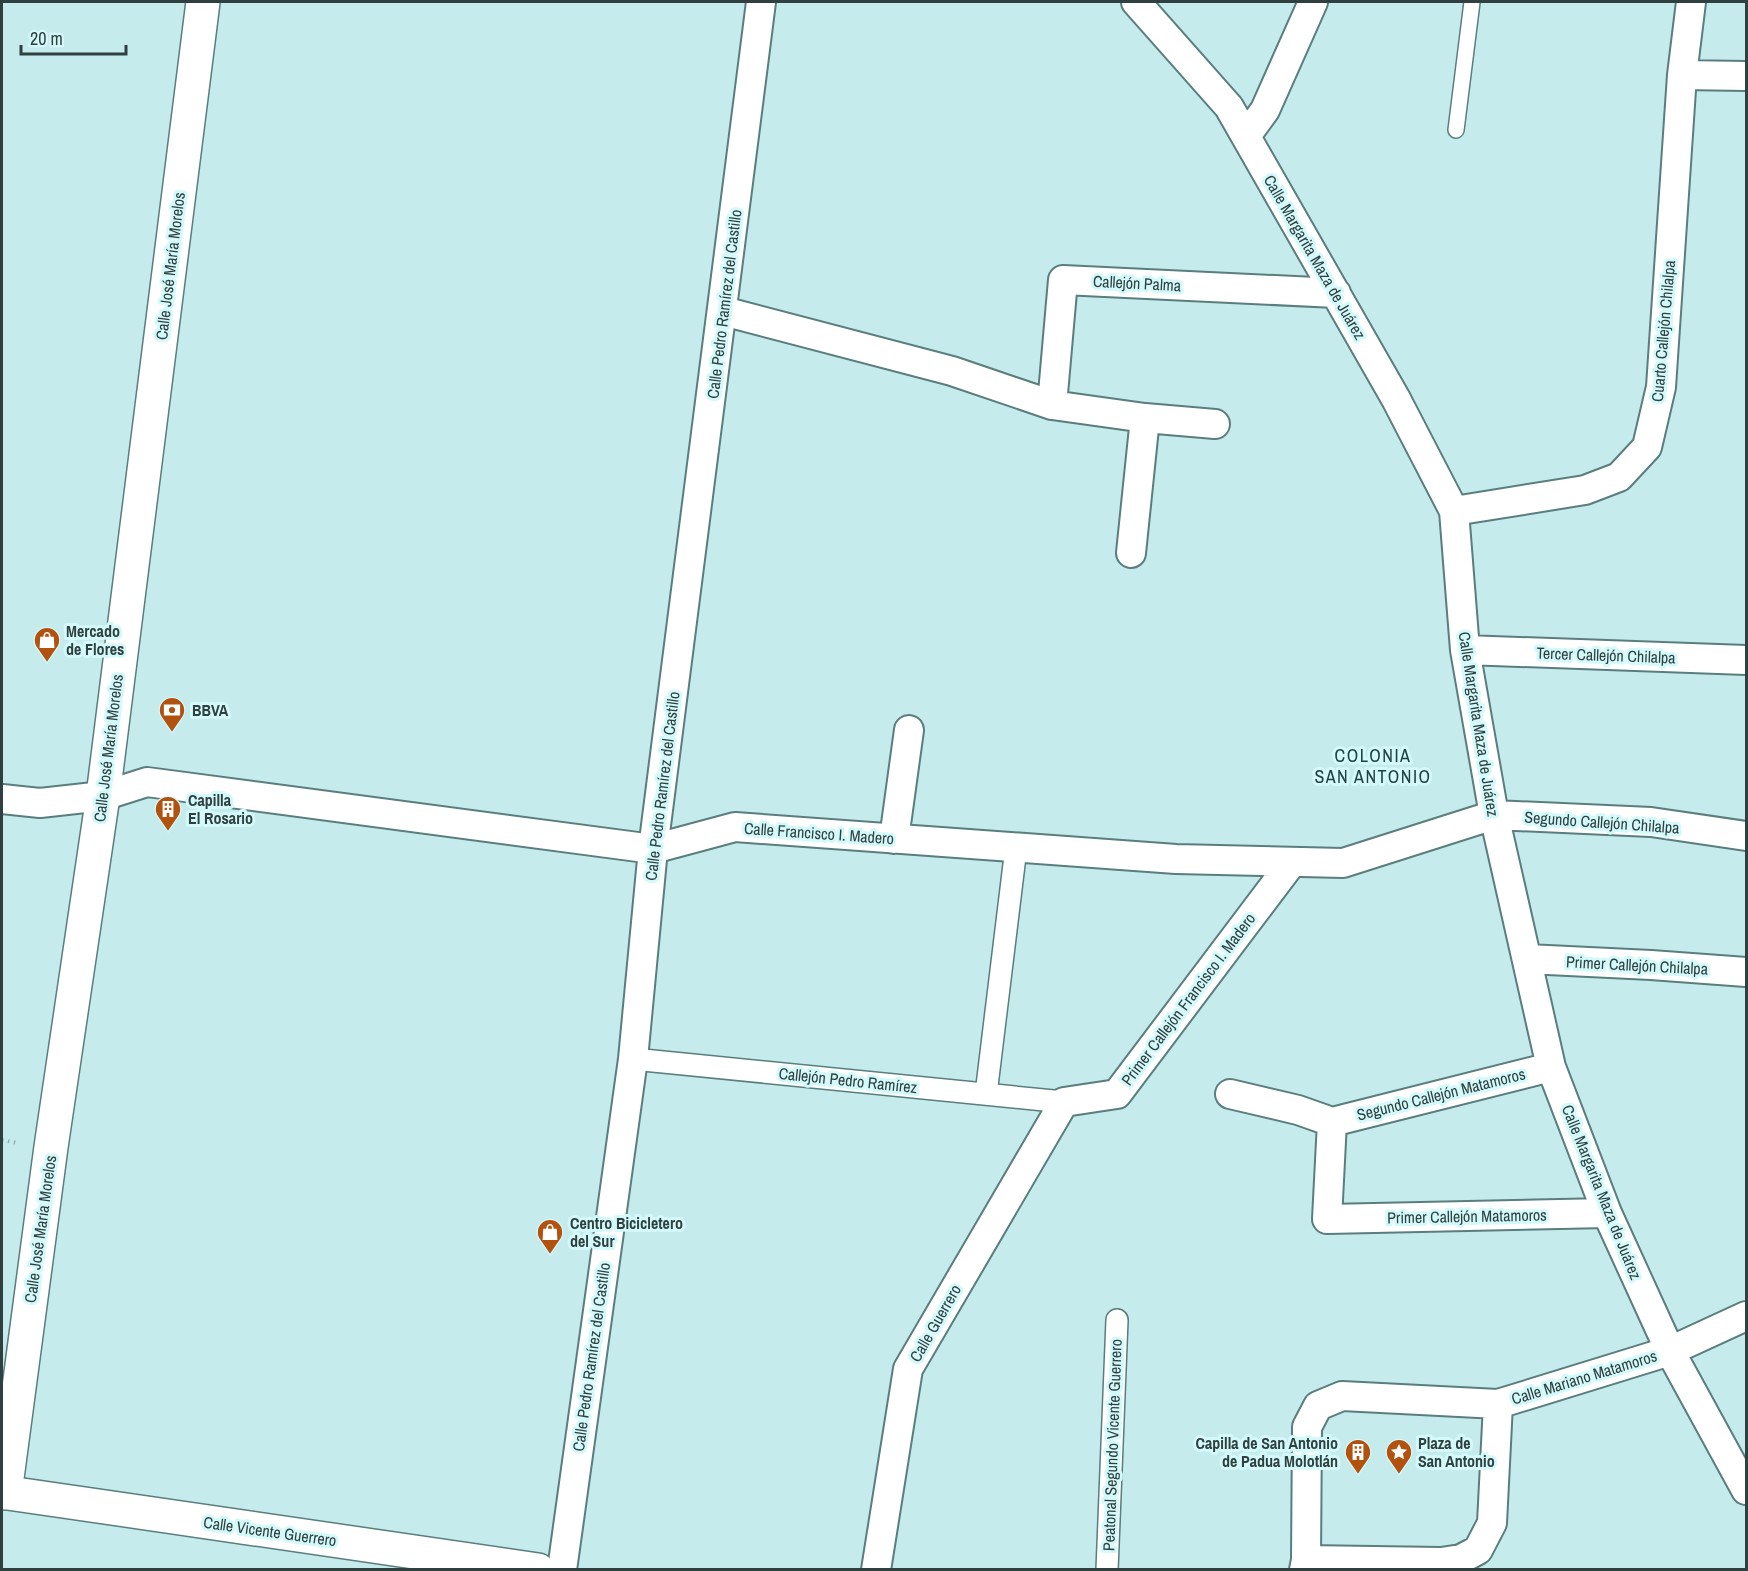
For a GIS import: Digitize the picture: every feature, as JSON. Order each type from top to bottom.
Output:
[{"type":"street","name":"Calle José María Morelos","points":[[3,1492],[103,796],[203,2]]},
{"type":"street","name":"Calle Pedro Ramírez del Castillo","points":[[562,1569],[633,1059],[653,849],[761,2]]},
{"type":"street","name":"Calle Margarita Maza de Juárez","points":[[1136,2],[1229,107],[1396,399],[1454,511],[1465,650],[1494,815],[1551,1066],[1607,1213],[1670,1351],[1746,1490]]},
{"type":"street","points":[[1246,136],[1265,110],[1313,2]]},
{"type":"street","name":"Cuarto Callejón Chilalpa","points":[[1454,511],[1585,490],[1619,477],[1647,447],[1661,387],[1682,75],[1691,2]]},
{"type":"street","points":[[1682,75],[1746,76]]},
{"type":"street","name":"Callejón Palma","points":[[1052,405],[1063,280],[1336,293]]},
{"type":"street","points":[[723,310],[952,371],[1052,405],[1145,418],[1215,424]]},
{"type":"street","points":[[1131,553],[1145,418]]},
{"type":"street","name":"Tercer Callejón Chilalpa","points":[[1465,650],[1746,660]]},
{"type":"street","points":[[894,839],[909,730]]},
{"type":"street","name":"Calle Francisco I. Madero","points":[[2,799],[40,803],[103,796],[147,782],[653,849],[735,828],[1176,859],[1343,863],[1494,815]]},
{"type":"street","name":"Segundo Callejón Chilalpa","points":[[1494,815],[1651,822],[1746,836]]},
{"type":"street","points":[[986,1094],[1016,848]]},
{"type":"street","name":"Primer Callejón Francisco I. Madero","points":[[1064,1102],[1117,1094],[1292,862]]},
{"type":"street","name":"Primer Callejón Chilalpa","points":[[1527,959],[1746,972]]},
{"type":"street","name":"Callejón Pedro Ramírez","points":[[633,1059],[1064,1102]]},
{"type":"street","name":"Segundo Callejón Matamoros","points":[[1332,1122],[1551,1066]]},
{"type":"street","points":[[1230,1094],[1299,1110],[1332,1122]]},
{"type":"street","name":"Calle Guerrero","points":[[876,1569],[908,1369],[1064,1102]]},
{"type":"street","name":"Primer Callejón Matamoros","points":[[1332,1122],[1327,1219],[1607,1213]]},
{"type":"street","name":"Calle Mariano Matamoros","points":[[1498,1404],[1492,1523],[1478,1550],[1461,1559],[1441,1562],[1305,1565],[1307,1427],[1318,1406],[1342,1396],[1498,1404],[1670,1351],[1746,1316]]},
{"type":"street","name":"Peatonal Segundo Vicente Guerrero","points":[[1107,1569],[1117,1320]]},
{"type":"street","name":"Calle Vicente Guerrero","points":[[3,1492],[538,1569]]},
{"type":"lane","points":[[1456,130],[1472,2]]},
{"type":"place","name":"Mercado de Flores","points":[[47,663]]},
{"type":"place","name":"BBVA","points":[[172,733]]},
{"type":"place","name":"Capilla El Rosario","points":[[168,832]]},
{"type":"place","name":"Centro Bicicletero del Sur","points":[[550,1255]]},
{"type":"place","name":"Capilla de San Antonio de Padua Molotlán","points":[[1358,1475]]},
{"type":"place","name":"Plaza de San Antonio","points":[[1399,1475]]},
{"type":"district","name":"COLONIA SAN ANTONIO","points":[[1373,766]]}]
